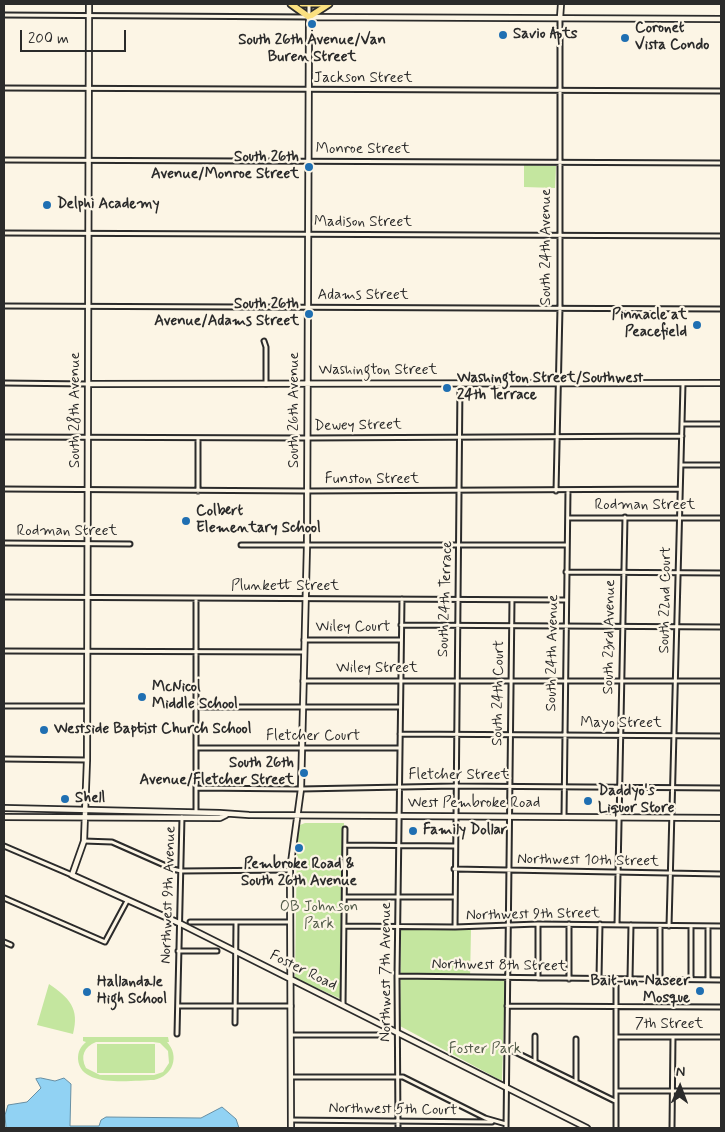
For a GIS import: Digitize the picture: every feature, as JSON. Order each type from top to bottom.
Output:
[{"type":"highway","points":[[291,4],[309,17],[329,4]]},
{"type":"main road","points":[[302,4],[321,4]]},
{"type":"street","name":"South 28th Avenue","points":[[72,875],[84,841],[86,813],[90,160],[89,4]]},
{"type":"street","name":"South 24th Avenue","points":[[556,491],[560,308],[560,4]]},
{"type":"street","name":"South 26th Avenue","points":[[291,1128],[290,870],[301,789],[307,545],[309,5]]},
{"type":"street","points":[[4,15],[721,19]]},
{"type":"street","name":"Jackson Street","points":[[4,88],[721,91]]},
{"type":"street","name":"Monroe Street","points":[[4,160],[721,163]]},
{"type":"street","name":"Madison Street","points":[[4,233],[721,236]]},
{"type":"street","name":"Adams Street","points":[[4,306],[721,309]]},
{"type":"street","points":[[264,341],[266,347],[266,384]]},
{"type":"street","name":"Washington Street","points":[[4,383],[721,383]]},
{"type":"street","name":"South 24th Terrace","points":[[455,927],[454,786],[460,384]]},
{"type":"street","name":"South 22nd Court","points":[[669,926],[682,384]]},
{"type":"street","points":[[682,424],[721,424]]},
{"type":"street","name":"Dewey Street","points":[[4,436],[198,438],[682,436]]},
{"type":"street","points":[[198,438],[198,491]]},
{"type":"street","points":[[681,465],[721,465]]},
{"type":"street","name":"Funston Street","points":[[4,489],[307,492],[680,490]]},
{"type":"street","name":"South 24th Avenue","points":[[564,817],[568,490]]},
{"type":"street","name":"Rodman Street","points":[[568,518],[721,518]]},
{"type":"street","name":"South 23rd Avenue","points":[[617,925],[621,627],[625,518]]},
{"type":"street","name":"Rodman Street","points":[[4,543],[130,544]]},
{"type":"street","points":[[242,545],[567,545]]},
{"type":"street","points":[[566,572],[721,573]]},
{"type":"street","name":"Plunkett Street","points":[[4,597],[566,600]]},
{"type":"street","points":[[196,599],[196,812]]},
{"type":"street","name":"Northwest 7th Avenue","points":[[398,1128],[397,976],[402,599]]},
{"type":"street","name":"South 24th Court","points":[[506,1126],[512,600]]},
{"type":"street","name":"Wiley Court","points":[[401,625],[456,627],[721,627]]},
{"type":"street","name":"Wiley Court","points":[[304,640],[401,640]]},
{"type":"street","points":[[4,651],[304,652]]},
{"type":"street","name":"Wiley Street","points":[[303,680],[721,681]]},
{"type":"street","points":[[4,706],[87,706]]},
{"type":"street","points":[[197,707],[303,708],[400,706]]},
{"type":"street","name":"Mayo Street","points":[[400,734],[721,736]]},
{"type":"street","name":"Fletcher Court","points":[[197,748],[400,748]]},
{"type":"street","points":[[4,760],[87,760]]},
{"type":"street","name":"Fletcher Street","points":[[196,788],[301,789],[454,786],[619,789],[721,788]]},
{"type":"street","name":"West Pembroke Road","points":[[4,808],[182,817],[220,818],[226,815]]},
{"type":"street","name":"West Pembroke Road","points":[[4,817],[86,813],[196,812],[226,815],[721,818]]},
{"type":"street","name":"Northwest 9th Avenue","points":[[177,1034],[182,817]]},
{"type":"street","points":[[344,1005],[346,926],[345,829]]},
{"type":"street","points":[[84,841],[112,842],[172,869],[181,871],[290,870]]},
{"type":"street","points":[[345,845],[454,846]]},
{"type":"street","name":"Foster Road","points":[[4,846],[181,924],[507,1086],[587,1128]]},
{"type":"street","name":"Northwest 10th Street","points":[[454,869],[721,874]]},
{"type":"street","points":[[345,897],[454,897]]},
{"type":"street","points":[[4,898],[105,942],[127,900]]},
{"type":"street","points":[[190,922],[290,922]]},
{"type":"street","points":[[235,1023],[236,922]]},
{"type":"street","name":"Northwest 9th Street","points":[[346,926],[455,927],[501,926],[508,924],[721,926]]},
{"type":"street","points":[[538,924],[538,978]]},
{"type":"street","points":[[569,924],[569,979]]},
{"type":"street","points":[[599,978],[600,924]]},
{"type":"street","points":[[630,979],[631,925]]},
{"type":"street","points":[[660,926],[660,979]]},
{"type":"street","points":[[690,979],[691,926]]},
{"type":"street","points":[[708,926],[708,979]]},
{"type":"street","points":[[4,942],[11,945]]},
{"type":"street","points":[[178,951],[217,951]]},
{"type":"street","name":"Northwest 8th Street","points":[[397,976],[721,980]]},
{"type":"street","points":[[616,979],[616,1128]]},
{"type":"street","points":[[178,1006],[291,1006]]},
{"type":"street","points":[[507,1006],[721,1008]]},
{"type":"street","points":[[291,1035],[378,1035]]},
{"type":"street","points":[[535,1036],[535,1061]]},
{"type":"street","points":[[672,1128],[673,1036]]},
{"type":"street","name":"7th Street","points":[[616,1037],[721,1037]]},
{"type":"street","points":[[576,1039],[576,1081]]},
{"type":"street","points":[[507,1048],[616,1101]]},
{"type":"street","points":[[292,1077],[403,1077],[506,1126]]},
{"type":"street","points":[[616,1091],[721,1091]]},
{"type":"street","name":"Northwest 5th Court","points":[[291,1120],[394,1119],[399,1122],[495,1122]]},
{"type":"green space","points":[[524,165],[556,166],[555,188],[524,187]]},
{"type":"green space","name":"OB Johnson Park","points":[[305,823],[344,823],[341,999],[295,978],[297,842],[300,825]]},
{"type":"green space","name":"Foster Park","points":[[401,929],[471,930],[470,979],[505,980],[502,1081],[400,1026]]},
{"type":"green space","points":[[49,984],[67,999],[74,1010],[75,1025],[73,1034],[37,1025]]},
{"type":"green space","points":[[83,1037],[168,1037],[169,1042],[167,1042],[171,1047],[174,1059],[170,1070],[161,1078],[154,1080],[109,1081],[98,1079],[88,1075],[81,1069],[78,1056],[86,1042],[83,1041]],"holes":[[[96,1042],[160,1043],[168,1051],[169,1063],[163,1072],[154,1075],[100,1075],[86,1068],[84,1064],[84,1052]]]},
{"type":"green space","points":[[97,1044],[155,1044],[155,1073],[97,1073]]},
{"type":"water","points":[[41,1078],[55,1081],[64,1078],[71,1084],[70,1126],[99,1126],[101,1120],[106,1117],[201,1118],[222,1107],[236,1119],[239,1128],[6,1128],[5,1115],[8,1105],[27,1102],[41,1088],[36,1079]]},
{"type":"place","name":"South 26th Avenue/Van Buren Street","points":[[312,24]]},
{"type":"place","name":"Savio Apts","points":[[503,35]]},
{"type":"place","name":"Coronet Vista Condo","points":[[625,38]]},
{"type":"place","name":"South 26th Avenue/Monroe Street","points":[[309,167]]},
{"type":"place","name":"Delphi Academy","points":[[47,205]]},
{"type":"place","name":"South 26th Avenue/Adams Street","points":[[309,314]]},
{"type":"place","name":"Pinnacle at Peacefield","points":[[697,325]]},
{"type":"place","name":"Washington Street/Southwest 24th Terrace","points":[[447,388]]},
{"type":"place","name":"Colbert Elementary School","points":[[186,521]]},
{"type":"place","name":"McNicol Middle School","points":[[142,697]]},
{"type":"place","name":"Westside Baptist Church School","points":[[44,730]]},
{"type":"place","name":"South 26th Avenue/Fletcher Street","points":[[304,773]]},
{"type":"place","name":"Shell","points":[[65,799]]},
{"type":"place","name":"Daddyo's Liquor Store","points":[[588,801]]},
{"type":"place","name":"Family Dollar","points":[[413,831]]},
{"type":"place","name":"Pembroke Road & South 26th Avenue","points":[[299,848]]},
{"type":"place","name":"Bait-un-Naseer Mosque","points":[[700,991]]},
{"type":"place","name":"Hallandale High School","points":[[87,992]]}]
